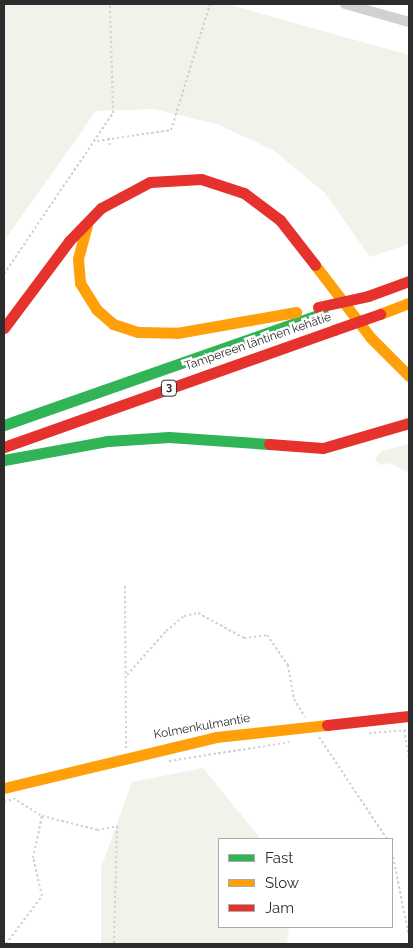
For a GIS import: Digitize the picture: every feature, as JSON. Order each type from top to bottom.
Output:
[{"type":"main road","points":[[4,328],[89,219],[126,192],[162,179],[209,180],[244,193],[290,232],[370,338],[409,376]]},
{"type":"main road","points":[[89,219],[78,260],[80,283],[96,309],[122,328],[177,333],[321,310]]},
{"type":"main road","name":"Tampereen läntinen kehätie","points":[[4,425],[321,310],[409,282]]},
{"type":"main road","name":"Tampereen läntinen kehätie","points":[[4,447],[409,303]]},
{"type":"main road","points":[[4,460],[108,441],[169,437],[323,448],[409,423]]},
{"type":"main road","name":"Kolmenkulmantie","points":[[5,788],[126,756],[310,725],[409,716]]},
{"type":"street","points":[[347,4],[409,22]]},
{"type":"path","points":[[4,274],[97,141],[113,113],[110,4]]},
{"type":"path","points":[[97,141],[109,138],[164,133],[176,124],[210,4]]},
{"type":"path","points":[[109,138],[110,148]]},
{"type":"path","points":[[126,586],[128,676],[126,756]]},
{"type":"path","points":[[128,676],[166,631],[184,616],[198,613],[244,638],[268,634],[288,665],[294,699],[386,838]]},
{"type":"path","points":[[404,730],[409,758]]},
{"type":"path","points":[[366,733],[409,730]]},
{"type":"path","points":[[312,738],[328,737]]},
{"type":"path","points":[[160,763],[296,741]]},
{"type":"path","points":[[5,788],[14,798],[42,816],[97,830],[117,826],[114,944]]},
{"type":"path","points":[[4,802],[22,796]]},
{"type":"path","points":[[6,944],[42,896],[33,858],[42,816]]},
{"type":"path","points":[[393,857],[409,936]]},
{"type":"shaded area","points":[[4,4],[226,4],[409,55],[409,244],[370,257],[325,193],[273,150],[217,124],[153,109],[96,111],[4,241]]},
{"type":"shaded area","points":[[409,444],[409,473],[390,463],[380,465],[375,459],[382,451]]},
{"type":"shaded area","points":[[203,768],[260,838],[218,838],[218,928],[289,928],[287,944],[101,944],[101,868],[132,782]]},
{"type":"traffic: fast","points":[[4,425],[323,313]]},
{"type":"traffic: fast","points":[[4,460],[108,441],[169,437],[269,444]]},
{"type":"traffic: slow","points":[[87,225],[78,259],[80,283],[96,309],[113,324],[138,332],[177,333],[296,312]]},
{"type":"traffic: slow","points":[[315,265],[371,338],[409,376]]},
{"type":"traffic: slow","points":[[380,314],[409,303]]},
{"type":"traffic: slow","points":[[4,788],[216,737],[327,725]]},
{"type":"traffic: jam","points":[[4,328],[69,241],[101,208],[150,182],[201,179],[244,193],[280,220],[315,265]]},
{"type":"traffic: jam","points":[[368,296],[409,281]]},
{"type":"traffic: jam","points":[[318,307],[368,296]]},
{"type":"traffic: jam","points":[[334,330],[380,314]]},
{"type":"traffic: jam","points":[[4,447],[334,330]]},
{"type":"traffic: jam","points":[[269,444],[323,448],[409,423]]},
{"type":"traffic: jam","points":[[327,725],[409,716]]}]
